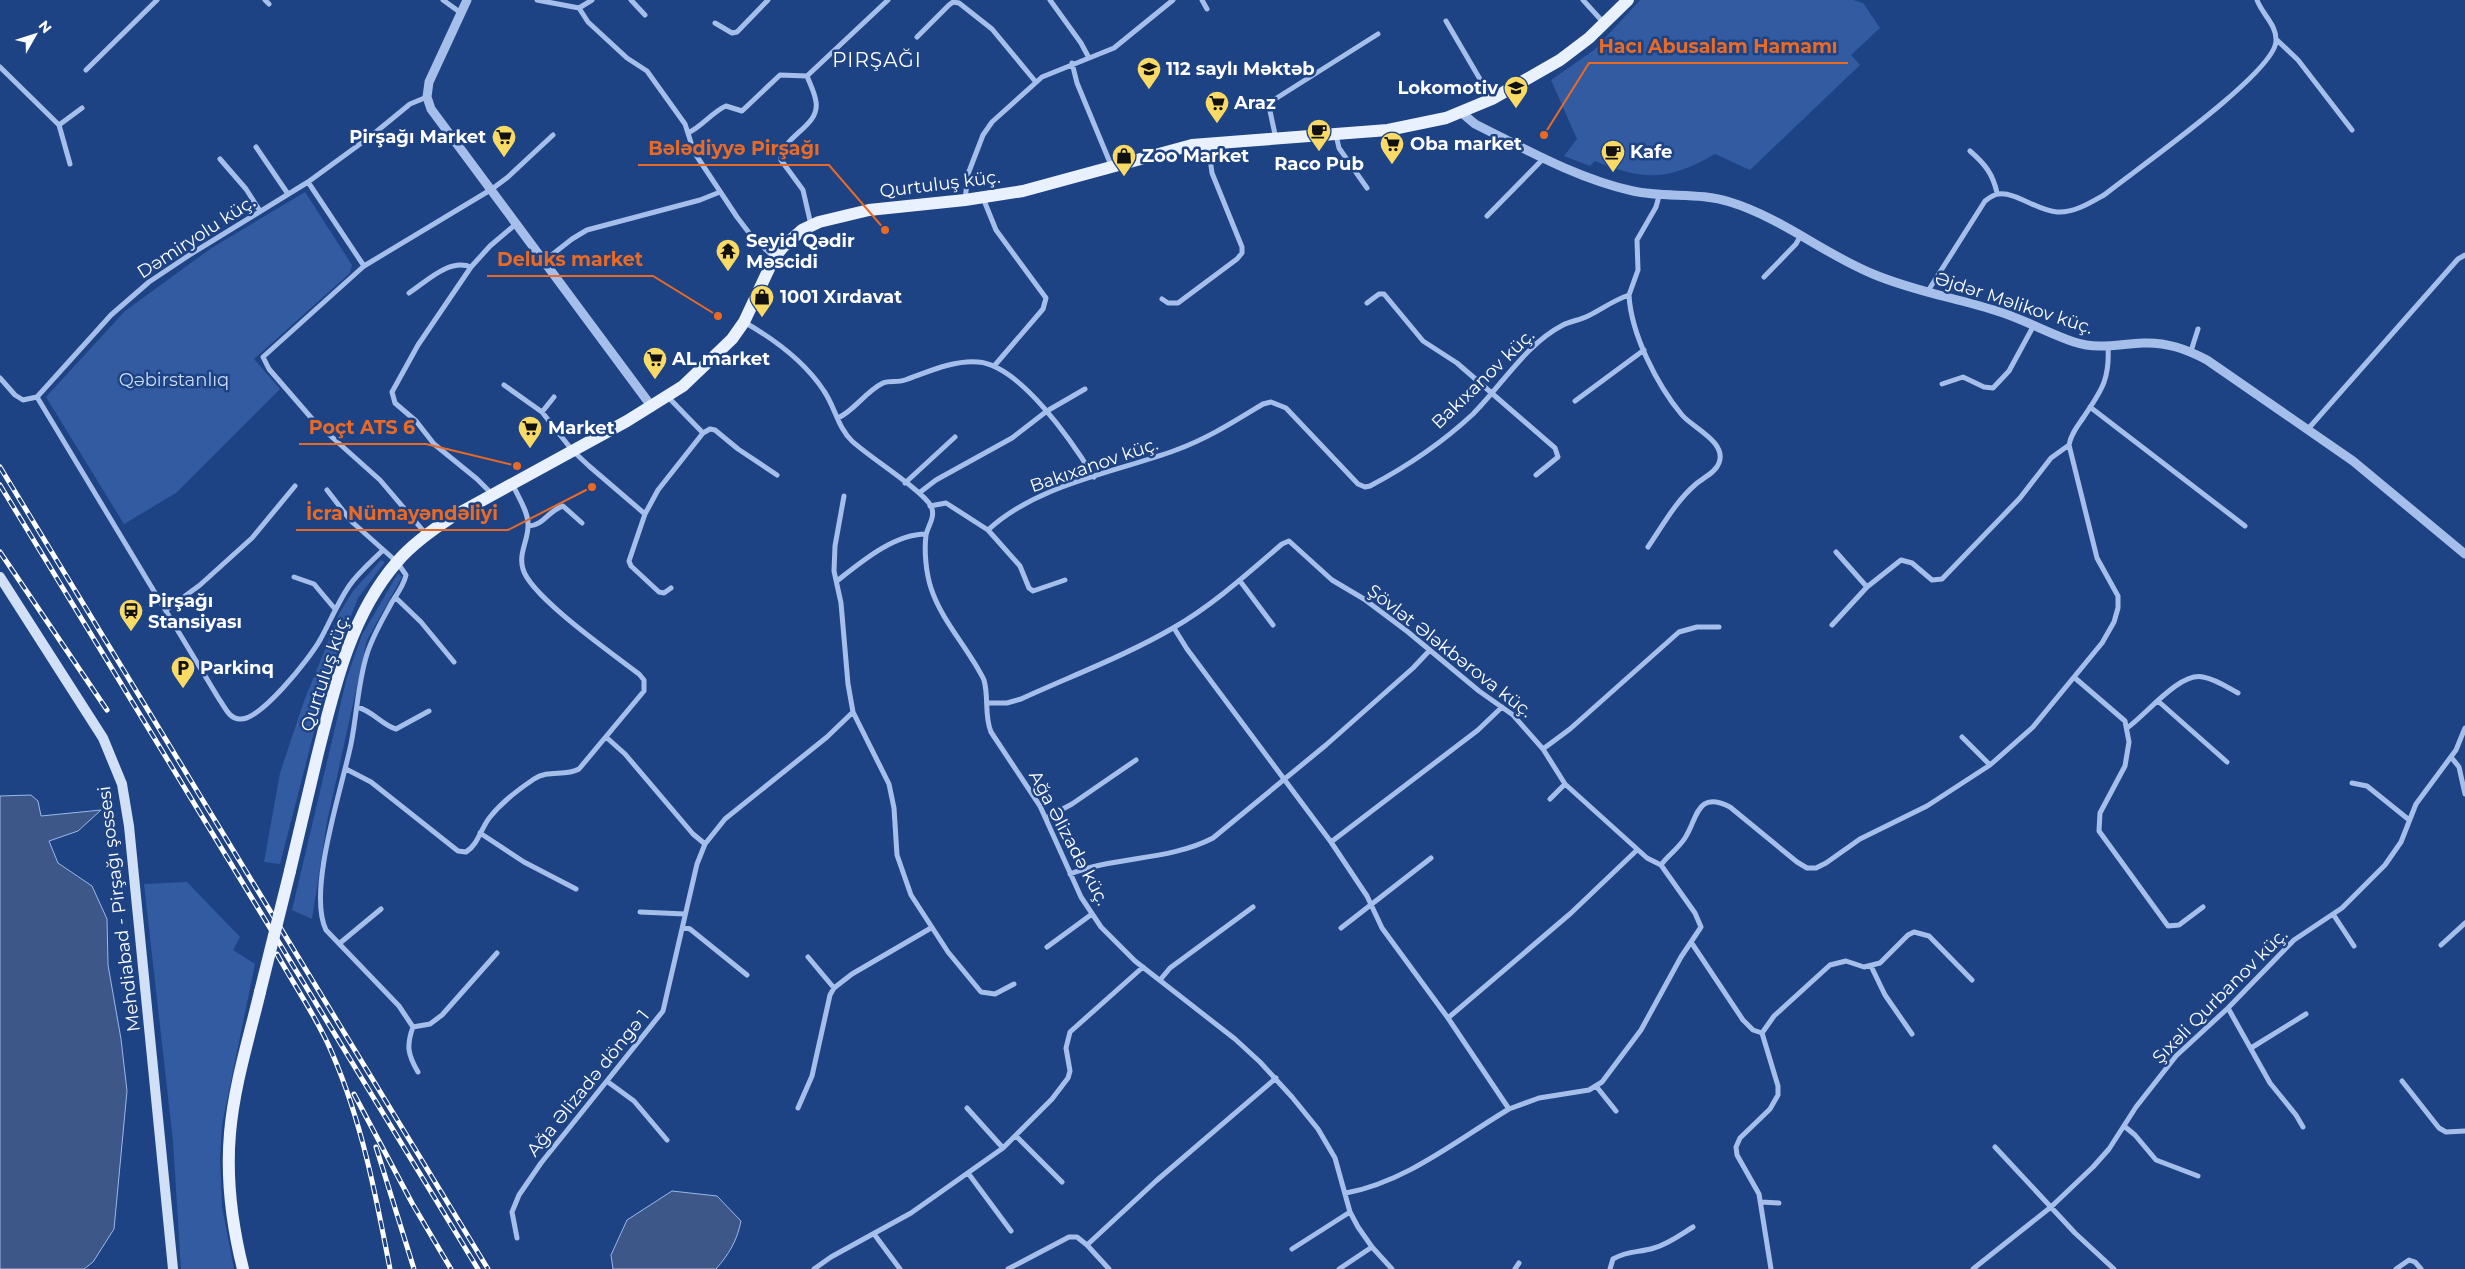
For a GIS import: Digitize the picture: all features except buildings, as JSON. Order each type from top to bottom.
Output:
[{"type":"main road","name":"Qurtuluş küç.","points":[[243,1269],[232,1213],[229,1184],[229,1140],[235,1101],[260,992],[325,724],[345,656],[370,598],[397,562],[426,534],[492,494],[668,397],[719,353],[744,322],[774,258],[794,236],[811,226],[826,220],[870,210],[965,200],[1032,189],[1179,148],[1208,144],[1336,135],[1419,125],[1462,113],[1492,99],[1560,60],[1605,24],[1628,0]]},
{"type":"main road","name":"Mehdiabad - Pirşağı şossesi","points":[[0,577],[103,738],[122,784],[130,826],[173,1269]]},
{"type":"street","points":[[86,70],[157,0]]},
{"type":"street","points":[[443,0],[461,13]]},
{"type":"street","points":[[467,0],[432,74],[427,97],[437,119],[492,189],[652,407]]},
{"type":"street","points":[[537,0],[579,8],[592,0]]},
{"type":"street","points":[[631,0],[645,16]]},
{"type":"street","points":[[715,23],[732,33],[737,32],[768,0]]},
{"type":"street","points":[[688,133],[704,124],[717,110],[726,106],[742,111],[780,75],[807,76],[888,0]]},
{"type":"street","points":[[1050,0],[1081,43],[1089,58]]},
{"type":"street","points":[[965,200],[968,174],[983,134],[992,122],[1035,81],[1072,63],[1104,53],[1120,44],[1173,0]]},
{"type":"street","points":[[1202,0],[1207,9]]},
{"type":"street","points":[[1584,0],[1605,24]]},
{"type":"street","points":[[1928,291],[1973,217],[1985,201],[1997,194],[2007,194],[2043,210],[2059,212],[2087,205],[2222,104],[2269,59],[2277,40],[2275,30],[2257,0]]},
{"type":"street","points":[[917,37],[949,5],[953,2],[959,3],[992,30],[1035,81]]},
{"type":"street","points":[[579,8],[588,22],[627,58],[647,71],[678,113],[688,133],[694,152],[720,192],[746,230],[774,258]]},
{"type":"street","points":[[1446,21],[1492,99]]},
{"type":"street","points":[[1277,140],[1270,111],[1272,102],[1378,34]]},
{"type":"street","points":[[2277,40],[2298,60],[2352,130]]},
{"type":"street","points":[[1072,63],[1077,83],[1112,167]]},
{"type":"street","points":[[0,67],[60,125],[70,164]]},
{"type":"street","points":[[807,76],[816,101],[815,113],[782,151],[781,160],[803,190],[811,226]]},
{"type":"street","name":"Dəmiryolu küç.","points":[[37,397],[126,300],[192,254],[308,182],[371,136],[403,109],[427,97]]},
{"type":"street","points":[[60,125],[82,108]]},
{"type":"street","name":"Əjdər Məlikov küç.","points":[[1462,113],[1475,124],[1544,158],[1612,186],[1659,196],[1723,200],[1750,209],[1873,274],[1997,311],[2075,342],[2108,347],[2145,343],[2176,346],[2191,352],[2207,360],[2353,461],[2408,509],[2465,554]]},
{"type":"street","points":[[426,534],[380,480],[314,421],[265,363],[264,357],[267,352],[364,266],[492,189],[508,177],[553,135]]},
{"type":"street","points":[[1336,135],[1339,148],[1367,188]]},
{"type":"street","points":[[1162,299],[1173,304],[1178,303],[1237,259],[1242,253],[1242,247],[1212,173],[1208,144]]},
{"type":"street","points":[[256,147],[288,194]]},
{"type":"street","points":[[1970,151],[1986,164],[1994,180],[1997,194]]},
{"type":"street","points":[[1488,216],[1544,158]]},
{"type":"street","points":[[220,160],[246,189],[260,211]]},
{"type":"street","points":[[308,182],[364,266]]},
{"type":"street","points":[[544,261],[587,230],[700,200],[720,192]]},
{"type":"street","points":[[1648,547],[1677,503],[1688,491],[1716,468],[1720,462],[1719,453],[1710,438],[1682,415],[1644,350],[1629,295],[1638,270],[1637,240],[1656,207],[1659,196]]},
{"type":"street","points":[[983,197],[996,230],[1046,298],[1043,309],[995,365]]},
{"type":"street","points":[[492,494],[477,479],[434,444],[416,421],[392,398],[392,392],[418,345],[471,266],[490,246],[516,224]]},
{"type":"street","points":[[1764,277],[1796,244],[1801,235]]},
{"type":"street","points":[[2308,429],[2458,259],[2465,255]]},
{"type":"street","points":[[409,293],[453,265],[464,264],[471,266]]},
{"type":"street","points":[[1367,303],[1379,294],[1384,294],[1422,341],[1456,363],[1492,392],[1558,452],[1555,460],[1536,475]]},
{"type":"street","name":"Bakıxanov küç.","points":[[988,530],[1018,506],[1094,477],[1178,450],[1215,434],[1264,404],[1272,402],[1286,408],[1358,484],[1365,487],[1408,464],[1446,436],[1473,413],[1546,337],[1562,326],[1588,316],[1618,298],[1629,295]]},
{"type":"street","points":[[744,322],[772,339],[798,360],[824,391],[851,440],[920,493],[930,506],[946,503],[988,530],[1020,566],[1029,588],[1033,591],[1065,580]]},
{"type":"street","points":[[1942,384],[1963,377],[1993,388],[2009,371],[2034,325]]},
{"type":"street","points":[[2191,352],[2198,329]]},
{"type":"street","points":[[1346,1193],[1378,1184],[1411,1169],[1509,1109],[1524,1102],[1589,1090],[1596,1086],[1632,1045],[1691,942],[1699,933],[1700,923],[1661,865],[1686,836],[1695,813],[1702,806],[1712,802],[1720,802],[1730,807],[1797,862],[1807,868],[1816,868],[1826,864],[1860,839],[1927,806],[1990,764],[2021,739],[2075,678],[2102,644],[2114,622],[2118,608],[2114,586],[2097,558],[2069,445],[2072,434],[2090,407],[2108,373],[2108,347]]},
{"type":"street","points":[[1575,401],[1644,350]]},
{"type":"street","points":[[838,418],[883,383],[897,382],[925,372],[966,362],[995,365],[1047,411],[1094,477]]},
{"type":"street","points":[[0,378],[15,395],[23,400],[37,397],[231,716],[243,720],[265,706],[314,650],[335,608],[350,585],[383,550]]},
{"type":"street","points":[[504,385],[542,412],[572,450],[645,514]]},
{"type":"street","points":[[920,493],[936,480],[1012,438],[1047,411],[1085,389]]},
{"type":"street","points":[[542,412],[554,397]]},
{"type":"street","points":[[668,397],[704,434]]},
{"type":"street","points":[[2090,407],[2245,526]]},
{"type":"street","points":[[672,588],[664,593],[660,592],[631,566],[629,561],[645,514],[658,490],[704,434],[710,429],[715,430],[738,449],[777,475]]},
{"type":"street","points":[[905,483],[955,437]]},
{"type":"street","points":[[1832,625],[1867,587],[1901,560],[1912,563],[1932,580],[1942,579],[2020,498],[2051,458],[2069,445]]},
{"type":"street","points":[[346,769],[371,782],[458,851],[466,852],[470,849],[495,811],[535,778],[547,774],[572,773],[579,769],[640,698],[646,686],[644,680],[534,590],[527,580],[521,560],[529,526],[528,516],[512,483]]},
{"type":"street","points":[[166,610],[200,585],[252,538],[296,486]]},
{"type":"street","points":[[327,490],[351,521],[397,562],[406,575],[375,632],[367,655],[346,769],[334,811],[319,899],[320,918],[326,930],[398,1006],[413,1027]]},
{"type":"street","points":[[844,496],[835,546],[834,572],[841,603],[848,684],[853,712],[889,784],[894,808],[897,855],[900,870],[931,928],[982,992],[995,994],[1014,984]]},
{"type":"street","points":[[529,526],[542,522],[558,507],[562,506],[582,523]]},
{"type":"street","name":"Ağa Əlizadə küç.","points":[[930,506],[932,518],[926,534],[928,573],[931,588],[939,606],[979,670],[987,691],[988,723],[992,732],[1046,818],[1070,874],[1092,914],[1116,943],[1142,967],[1236,1039],[1276,1078],[1328,1144],[1340,1172],[1350,1212]]},
{"type":"street","points":[[837,581],[894,542],[915,534],[926,534]]},
{"type":"street","name":"Şövlət Ələkbərova küç.","points":[[987,703],[1007,703],[1021,699],[1174,628],[1240,581],[1282,544],[1289,541],[1332,580],[1364,599],[1525,727],[1543,749],[1564,784],[1637,850],[1661,865]]},
{"type":"street","points":[[1836,552],[1867,587]]},
{"type":"street","points":[[294,577],[314,584],[335,608]]},
{"type":"street","points":[[1240,581],[1272,625]]},
{"type":"street","points":[[395,597],[428,629],[454,662]]},
{"type":"street","points":[[1543,749],[1570,729],[1679,632],[1690,628],[1719,627]]},
{"type":"street","points":[[1174,628],[1187,649],[1331,842],[1371,906],[1382,928],[1448,1018],[1509,1109]]},
{"type":"street","points":[[1070,874],[1098,865],[1197,847],[1213,838],[1374,703],[1430,650]]},
{"type":"street","points":[[2127,728],[2182,681],[2196,676],[2213,680],[2238,693]]},
{"type":"street","points":[[2075,678],[2117,713],[2127,728],[2129,756],[2100,813],[2099,830],[2168,926],[2178,925],[2202,907]]},
{"type":"street","points":[[2158,701],[2227,762]]},
{"type":"street","points":[[358,707],[368,710],[390,727],[396,729],[429,711]]},
{"type":"street","points":[[1331,842],[1478,730],[1502,708]]},
{"type":"street","name":"Ağa Əlizadə döngə 1","points":[[516,1238],[512,1212],[519,1195],[541,1163],[608,1082],[663,1011],[683,927],[684,914],[697,864],[705,844],[725,819],[827,737],[853,712]]},
{"type":"street","name":"Şıxəli Qurbanov küç.","points":[[1973,1269],[2051,1207],[2109,1149],[2154,1081],[2176,1056],[2228,1008],[2294,940],[2333,914],[2353,897],[2395,853],[2416,804],[2452,756],[2465,728]]},
{"type":"street","points":[[606,737],[625,754],[693,834],[705,844]]},
{"type":"street","points":[[1962,737],[1990,764]]},
{"type":"street","points":[[2452,756],[2459,767],[2465,794]]},
{"type":"street","points":[[1046,818],[1072,804],[1136,760]]},
{"type":"street","points":[[2352,783],[2366,786],[2408,819]]},
{"type":"street","points":[[1550,799],[1564,784]]},
{"type":"street","points":[[480,833],[524,862],[576,889]]},
{"type":"street","points":[[1448,1018],[1571,913],[1637,850]]},
{"type":"street","points":[[1341,928],[1431,858]]},
{"type":"street","points":[[1160,980],[1170,968],[1253,907]]},
{"type":"street","points":[[340,943],[381,909]]},
{"type":"street","points":[[640,912],[684,914]]},
{"type":"street","points":[[1047,947],[1092,914]]},
{"type":"street","points":[[2333,914],[2354,946]]},
{"type":"street","points":[[2442,945],[2465,923]]},
{"type":"street","points":[[683,927],[690,930],[747,975]]},
{"type":"street","points":[[798,1108],[812,1076],[830,995],[834,988],[852,974],[931,928]]},
{"type":"street","points":[[1762,1034],[1774,1016],[1830,965],[1837,961],[1846,961],[1864,966],[1872,966],[1888,958],[1908,935],[1914,932],[1929,936],[1972,980]]},
{"type":"street","points":[[1691,942],[1743,1020],[1753,1030],[1762,1034],[1778,1086],[1778,1095],[1770,1109],[1740,1138],[1736,1147],[1737,1155],[1755,1184],[1761,1202],[1771,1269]]},
{"type":"street","points":[[413,1027],[430,1024],[442,1015],[497,953]]},
{"type":"street","points":[[808,957],[834,988]]},
{"type":"street","points":[[1872,966],[1885,996],[1912,1034]]},
{"type":"street","points":[[814,1269],[830,1257],[874,1234],[942,1193],[1003,1148],[1052,1100],[1068,1078],[1070,1071],[1066,1048],[1070,1032],[1142,967]]},
{"type":"street","points":[[2228,1008],[2270,1083],[2296,1114],[2303,1127]]},
{"type":"street","points":[[2251,1048],[2306,1014]]},
{"type":"street","points":[[413,1027],[407,1042],[408,1054],[418,1072]]},
{"type":"street","points":[[1087,1245],[1156,1181],[1276,1078]]},
{"type":"street","points":[[608,1082],[634,1101],[667,1140]]},
{"type":"street","points":[[2402,1082],[2439,1128],[2446,1132],[2465,1131]]},
{"type":"street","points":[[1596,1086],[1616,1111]]},
{"type":"street","points":[[967,1108],[1003,1148]]},
{"type":"street","points":[[2124,1126],[2135,1135],[2156,1160],[2198,1176]]},
{"type":"street","points":[[1016,1136],[1062,1182]]},
{"type":"street","points":[[1995,1148],[2074,1233],[2114,1269]]},
{"type":"street","points":[[968,1172],[1010,1231]]},
{"type":"street","points":[[1761,1202],[1779,1203]]},
{"type":"street","points":[[1292,1249],[1350,1212],[1372,1247],[1392,1269]]},
{"type":"street","points":[[1610,1269],[1613,1259],[1625,1252],[1652,1249],[1667,1243],[1692,1227]]},
{"type":"street","points":[[874,1234],[900,1269]]},
{"type":"street","points":[[1008,1269],[1068,1237],[1077,1237],[1087,1245],[1108,1269]]},
{"type":"street","points":[[1340,1269],[1372,1247]]},
{"type":"street","points":[[2396,1269],[2408,1260],[2415,1262],[2421,1269]]},
{"type":"street","points":[[1515,1269],[1518,1263]]},
{"type":"green space","points":[[1640,0],[1853,0],[1863,3],[1880,28],[1851,55],[1860,65],[1750,170],[1715,154],[1684,169],[1656,175],[1642,175],[1612,168],[1595,161],[1590,166],[1564,156],[1577,139],[1551,80],[1594,50]]},
{"type":"green space","name":"Qəbirstanlıq","points":[[305,192],[352,265],[350,273],[254,359],[280,389],[176,493],[124,524],[46,397],[125,311],[210,249]]},
{"type":"green space","points":[[381,560],[385,562],[358,598],[330,670],[280,864],[264,862],[280,773],[303,704],[340,612],[353,591]]},
{"type":"green space","points":[[398,573],[402,577],[367,640],[327,822],[312,919],[292,910],[347,677],[362,635]]},
{"type":"green space","points":[[187,882],[240,937],[233,950],[255,964],[222,1125],[220,1158],[222,1207],[234,1269],[181,1269],[173,1141],[144,884]]},
{"type":"shaded area","points":[[31,795],[38,801],[41,816],[101,810],[78,831],[49,841],[58,863],[92,886],[107,919],[108,965],[121,1039],[127,1091],[114,1229],[93,1262],[84,1269],[0,1269],[0,796]]},
{"type":"shaded area","points":[[672,1191],[717,1196],[741,1221],[735,1241],[725,1258],[716,1269],[613,1269],[611,1255],[627,1220]]},
{"type":"railway","points":[[0,467],[488,1269]]},
{"type":"railway","points":[[0,485],[478,1269]]},
{"type":"railway","points":[[0,552],[107,710]]},
{"type":"railway","points":[[277,954],[320,1028],[343,1079],[367,1160],[390,1269]]},
{"type":"railway","points":[[354,1094],[412,1203],[451,1269]]},
{"type":"railway","points":[[376,1147],[414,1269]]},
{"type":"place","name":"112 saylı Məktəb","points":[[1149,90]]},
{"type":"place","name":"Lokomotiv","points":[[1516,109]]},
{"type":"place","name":"Araz","points":[[1217,124]]},
{"type":"place","name":"Hacı Abusalam Hamamı","points":[[1544,135]]},
{"type":"place","name":"Raco Pub","points":[[1319,152]]},
{"type":"place","name":"Pirşağı Market","points":[[504,158]]},
{"type":"place","name":"Oba market","points":[[1392,165]]},
{"type":"place","name":"Kafe","points":[[1613,173]]},
{"type":"place","name":"Zoo Market","points":[[1124,177]]},
{"type":"place","name":"Bələdiyyə Pirşağı","points":[[885,230]]},
{"type":"place","name":"Seyid Qədir Məscidi","points":[[728,272]]},
{"type":"place","name":"Deluks market","points":[[718,316]]},
{"type":"place","name":"1001 Xırdavat","points":[[762,318]]},
{"type":"place","name":"AL market","points":[[655,380]]},
{"type":"place","name":"Market","points":[[530,449]]},
{"type":"place","name":"Poçt ATS 6","points":[[517,466]]},
{"type":"place","name":"İcra Nümayəndəliyi","points":[[592,487]]},
{"type":"place","name":"Pirşağı Stansiyası","points":[[131,632]]},
{"type":"place","name":"Parkinq","points":[[183,689]]},
{"type":"district","name":"PIRŞAĞI","points":[[877,60]]}]
